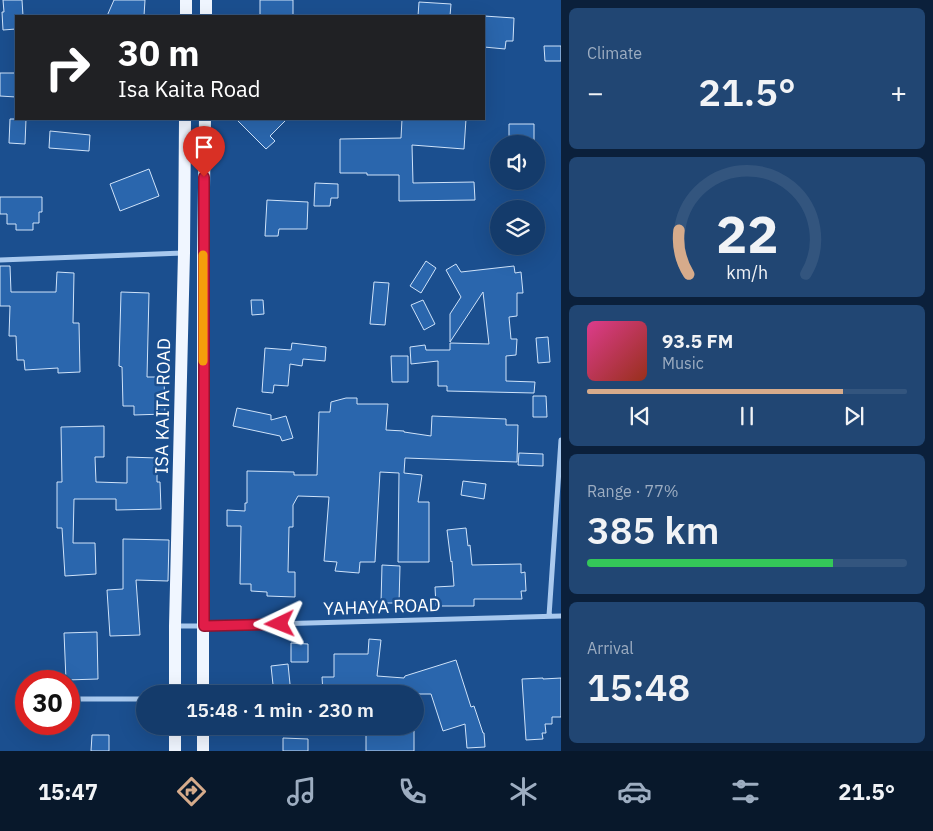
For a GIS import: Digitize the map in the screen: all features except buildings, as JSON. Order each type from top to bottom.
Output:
[{"type":"main road","points":[[186,0],[186,15]]},
{"type":"main road","points":[[206,0],[206,15]]},
{"type":"main road","name":"ISA KAITA ROAD","points":[[175,685],[185,120]]},
{"type":"main road","points":[[203,685],[203,256],[205,120]]},
{"type":"main road","points":[[175,735],[175,751]]},
{"type":"main road","points":[[203,735],[203,751]]},
{"type":"street","points":[[0,260],[184,253]]},
{"type":"street","points":[[549,616],[560,440]]},
{"type":"street","name":"YAHAYA ROAD","points":[[175,626],[560,616]]},
{"type":"street","points":[[80,699],[136,699]]},
{"type":"slow traffic","points":[[203,255],[203,361]]},
{"type":"route","points":[[204,177],[204,626],[280,624]]}]
